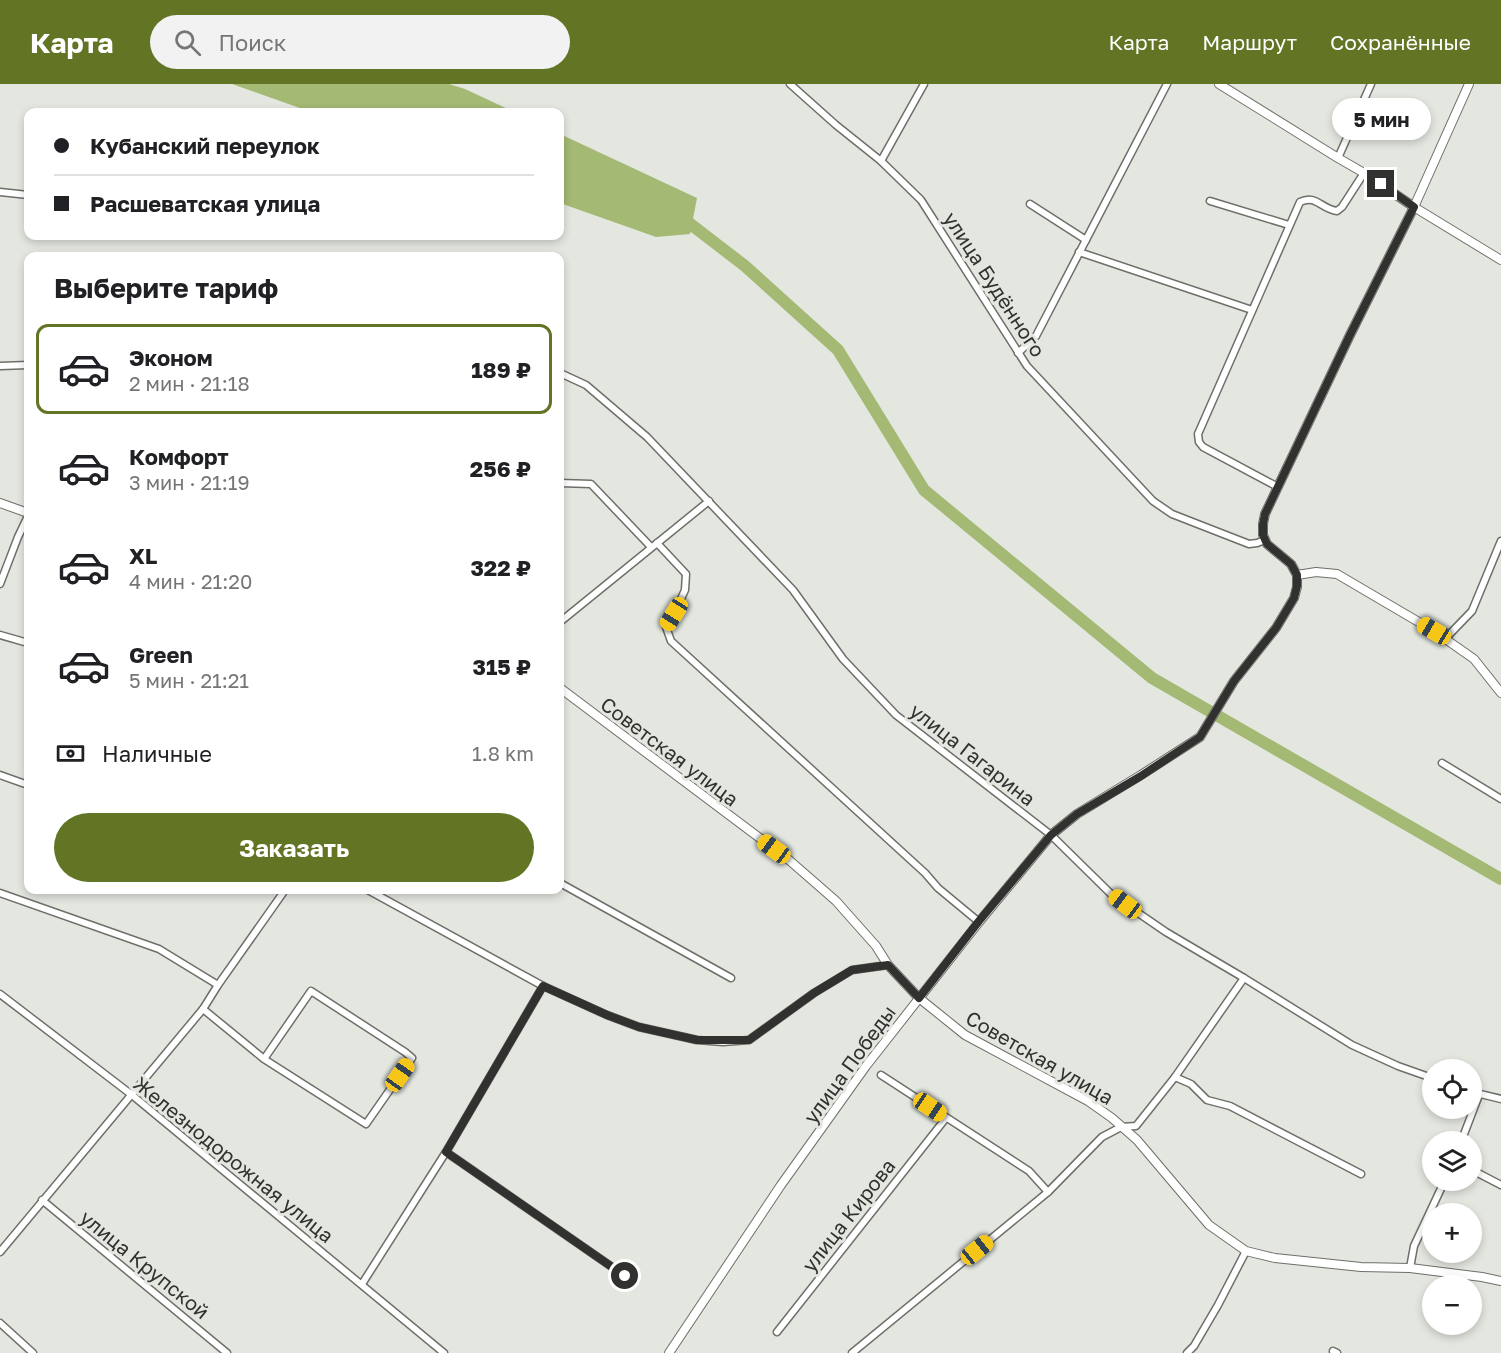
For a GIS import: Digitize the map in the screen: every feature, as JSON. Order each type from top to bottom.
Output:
[{"type":"street","name":"улица Будённого","points":[[790,84],[881,161],[921,200],[1027,366],[1153,501],[1172,514],[1250,544],[1265,540]]},
{"type":"street","points":[[881,161],[924,84]]},
{"type":"street","points":[[1018,353],[1036,336],[1167,84]]},
{"type":"street","points":[[1219,84],[1364,172],[1414,207],[1501,260]]},
{"type":"street","points":[[1338,158],[1371,84]]},
{"type":"street","points":[[1469,84],[1414,207],[1265,514],[1263,535],[1267,544],[1291,564],[1297,575],[1316,572],[1337,574],[1434,631],[1474,659],[1501,693]]},
{"type":"street","points":[[1278,487],[1203,447],[1199,442],[1198,434],[1300,201],[1307,198],[1329,210],[1337,211],[1342,207],[1364,172]]},
{"type":"street","points":[[0,192],[24,195]]},
{"type":"street","points":[[1210,201],[1289,225]]},
{"type":"street","points":[[1030,204],[1086,240]]},
{"type":"street","points":[[1079,252],[1252,310]]},
{"type":"street","points":[[0,366],[24,365]]},
{"type":"street","name":"улица Гагарина","points":[[564,375],[586,385],[638,429],[709,501],[793,590],[843,659],[896,715],[1051,835],[1112,895],[1166,932],[1352,1045],[1422,1074]]},
{"type":"street","points":[[564,483],[591,484],[686,574],[685,590],[666,627],[671,641],[907,856],[938,888],[979,921]]},
{"type":"street","points":[[564,619],[709,501]]},
{"type":"street","points":[[0,503],[24,513]]},
{"type":"street","points":[[0,584],[24,524]]},
{"type":"street","points":[[1444,640],[1472,611],[1501,541]]},
{"type":"street","name":"улица Победы","points":[[669,1353],[781,1185],[866,1066],[979,921],[1051,835],[1077,814],[1200,737],[1234,681],[1276,628],[1294,598],[1297,575]]},
{"type":"street","points":[[0,635],[24,642]]},
{"type":"street","name":"Советская улица","points":[[564,691],[789,860],[836,901],[876,946],[888,965],[919,998],[965,1035],[1088,1101],[1137,1140],[1209,1225],[1246,1251],[1275,1258],[1361,1267],[1410,1268],[1501,1281]]},
{"type":"street","points":[[1442,763],[1501,799]]},
{"type":"street","points":[[0,775],[24,784]]},
{"type":"street","points":[[564,885],[731,978]]},
{"type":"street","points":[[0,893],[159,948],[218,985]]},
{"type":"street","points":[[0,1252],[203,1009],[282,894]]},
{"type":"street","points":[[375,894],[543,986],[639,1027],[697,1040],[749,1040],[814,993],[852,970],[888,965]]},
{"type":"street","points":[[852,1353],[1048,1192],[1102,1137],[1121,1127],[1136,1126],[1175,1077],[1244,978]]},
{"type":"street","points":[[362,1284],[446,1152],[543,986]]},
{"type":"street","points":[[203,1009],[264,1059],[366,1124],[412,1058],[311,991],[264,1059]]},
{"type":"street","name":"Железнодорожная улица","points":[[0,994],[132,1095],[444,1353]]},
{"type":"street","points":[[881,1075],[1029,1171],[1048,1192]]},
{"type":"street","points":[[1175,1077],[1191,1084],[1206,1100],[1230,1106],[1361,1174]]},
{"type":"street","points":[[1482,1096],[1501,1099]]},
{"type":"street","name":"улица Кирова","points":[[777,1332],[946,1118]]},
{"type":"street","points":[[446,1152],[625,1276]]},
{"type":"street","points":[[1482,1175],[1501,1185]]},
{"type":"street","points":[[1410,1268],[1414,1246],[1440,1191]]},
{"type":"street","name":"улица Крупской","points":[[42,1200],[227,1353]]},
{"type":"street","points":[[1187,1353],[1194,1346],[1218,1305],[1246,1251]]},
{"type":"street","points":[[0,1323],[33,1353]]},
{"type":"shaded area","points":[[232,84],[449,84],[505,108],[300,108]]},
{"type":"shaded area","points":[[564,136],[697,198],[690,234],[656,237],[564,204]]},
{"type":"waterway","points":[[680,216],[745,266],[838,350],[924,490],[1152,678],[1501,879]]},
{"type":"route","points":[[625,1276],[446,1152],[543,986],[639,1027],[697,1040],[723,1041],[749,1040],[814,993],[852,970],[888,965],[919,998],[979,921],[1051,835],[1077,814],[1200,737],[1234,681],[1276,628],[1294,598],[1297,575],[1291,564],[1267,544],[1263,535],[1265,514],[1414,207],[1381,184]]}]
